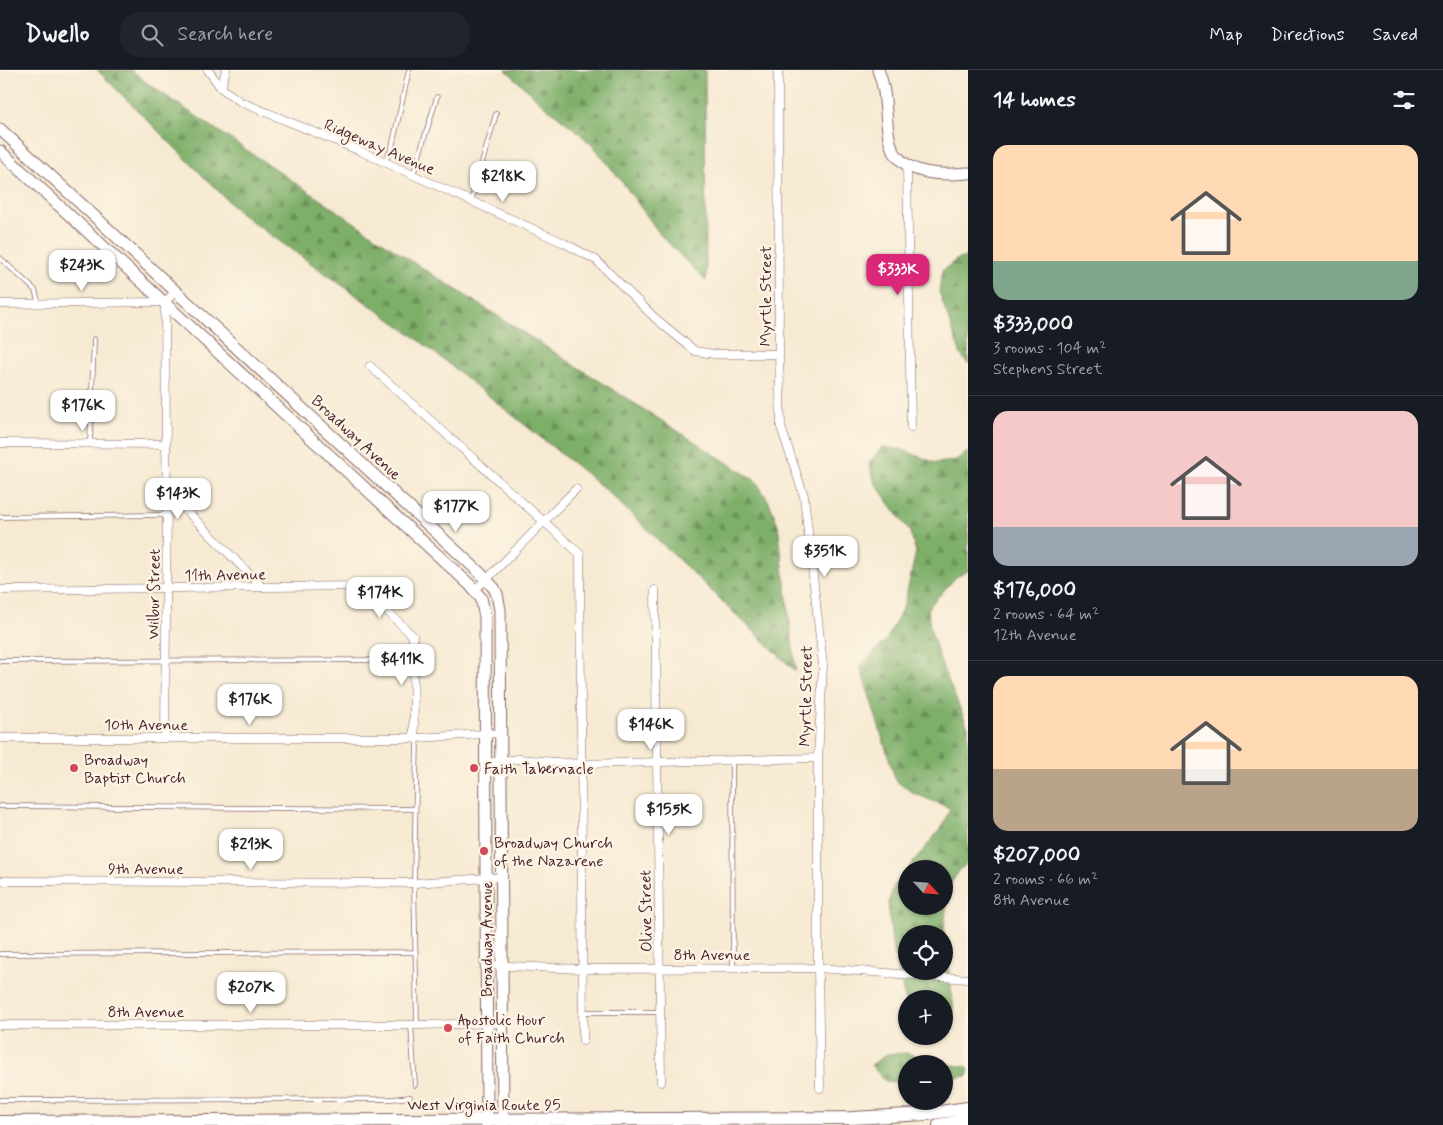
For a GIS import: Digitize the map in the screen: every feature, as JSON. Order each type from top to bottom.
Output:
[{"type":"main road","points":[[878,70],[885,93],[890,141],[895,154],[907,165],[920,171],[948,175],[968,173]]},
{"type":"main road","name":"Broadway Avenue","points":[[0,129],[487,580],[497,594],[500,610],[503,1123]]},
{"type":"main road","name":"Broadway Avenue","points":[[0,150],[475,589],[483,602],[485,617],[487,1123]]},
{"type":"main road","name":"West Virginia Route 95","points":[[0,1122],[503,1123],[868,1118],[926,1114],[968,1108]]},
{"type":"main road","points":[[939,1125],[968,1120]]},
{"type":"street","name":"Ridgeway Avenue","points":[[208,70],[221,88],[241,102],[385,162],[564,242],[596,260],[655,318],[695,351],[714,354],[778,354]]},
{"type":"street","points":[[221,88],[226,70]]},
{"type":"street","name":"Myrtle Street","points":[[778,70],[778,354],[781,428],[804,496],[823,665],[818,758],[820,1088]]},
{"type":"street","points":[[907,165],[911,427]]},
{"type":"street","points":[[0,304],[165,302],[176,291]]},
{"type":"street","name":"Wilbur Street","points":[[165,302],[168,491],[165,737]]},
{"type":"street","points":[[370,366],[543,523],[580,554],[583,1041]]},
{"type":"street","points":[[0,443],[166,444]]},
{"type":"street","points":[[475,589],[487,580],[576,490]]},
{"type":"street","points":[[168,491],[261,586]]},
{"type":"street","name":"11th Avenue","points":[[0,590],[361,586],[413,636],[414,660]]},
{"type":"street","name":"Olive Street","points":[[655,590],[661,1082]]},
{"type":"street","points":[[414,660],[415,737]]},
{"type":"street","name":"10th Avenue","points":[[0,738],[415,737],[501,733]]},
{"type":"street","points":[[485,763],[519,760],[581,764],[818,758]]},
{"type":"street","name":"9th Avenue","points":[[0,881],[414,883],[502,877]]},
{"type":"street","name":"8th Avenue","points":[[486,965],[582,969],[818,968],[968,979]]},
{"type":"street","name":"8th Avenue","points":[[0,1025],[414,1025],[502,1023]]},
{"type":"lane","points":[[385,162],[392,147],[409,70]]},
{"type":"lane","points":[[413,175],[437,98]]},
{"type":"lane","points":[[471,201],[496,114]]},
{"type":"lane","points":[[0,150],[10,138]]},
{"type":"lane","points":[[0,258],[35,290],[39,304]]},
{"type":"lane","points":[[90,443],[94,339]]},
{"type":"lane","points":[[0,517],[167,515]]},
{"type":"lane","points":[[0,661],[414,660]]},
{"type":"lane","points":[[415,737],[415,1085]]},
{"type":"lane","points":[[732,761],[732,968]]},
{"type":"lane","points":[[0,806],[415,809]]},
{"type":"lane","points":[[0,954],[416,952]]},
{"type":"lane","points":[[582,1012],[660,1012]]},
{"type":"lane","points":[[0,1100],[392,1100],[410,1097]]},
{"type":"green space","points":[[97,70],[131,70],[147,83],[413,262],[756,481],[769,502],[778,525],[796,672],[605,489],[411,334],[241,214]]},
{"type":"green space","points":[[506,70],[705,70],[706,281],[662,237],[595,148],[541,103]]},
{"type":"green space","points":[[968,256],[968,364],[961,355],[939,292],[942,271],[956,260]]},
{"type":"green space","points":[[882,447],[900,449],[936,463],[954,461],[968,452],[968,571],[956,577],[928,608],[930,628],[942,666],[968,727],[968,862],[953,880],[953,860],[915,860],[943,826],[950,808],[913,793],[896,781],[860,666],[887,639],[904,605],[916,552],[910,532],[875,483],[869,463]]},
{"type":"green space","points":[[898,881],[898,915],[945,915],[945,925],[898,925],[898,969],[892,944],[888,903]]},
{"type":"green space","points":[[901,980],[950,980],[951,990],[903,990]]},
{"type":"green space","points":[[907,1053],[914,1055],[898,1055],[898,1082],[885,1081],[871,1065],[887,1054]]},
{"type":"green space","points":[[953,1065],[968,1067],[968,1076],[953,1078]]},
{"type":"place","name":"Broadway Baptist Church","points":[[74,768]]},
{"type":"place","name":"Faith Tabernacle","points":[[474,768]]},
{"type":"place","name":"Broadway Church of the Nazarene","points":[[484,851]]},
{"type":"place","name":"Apostolic Hour of Faith Church","points":[[448,1028]]}]
